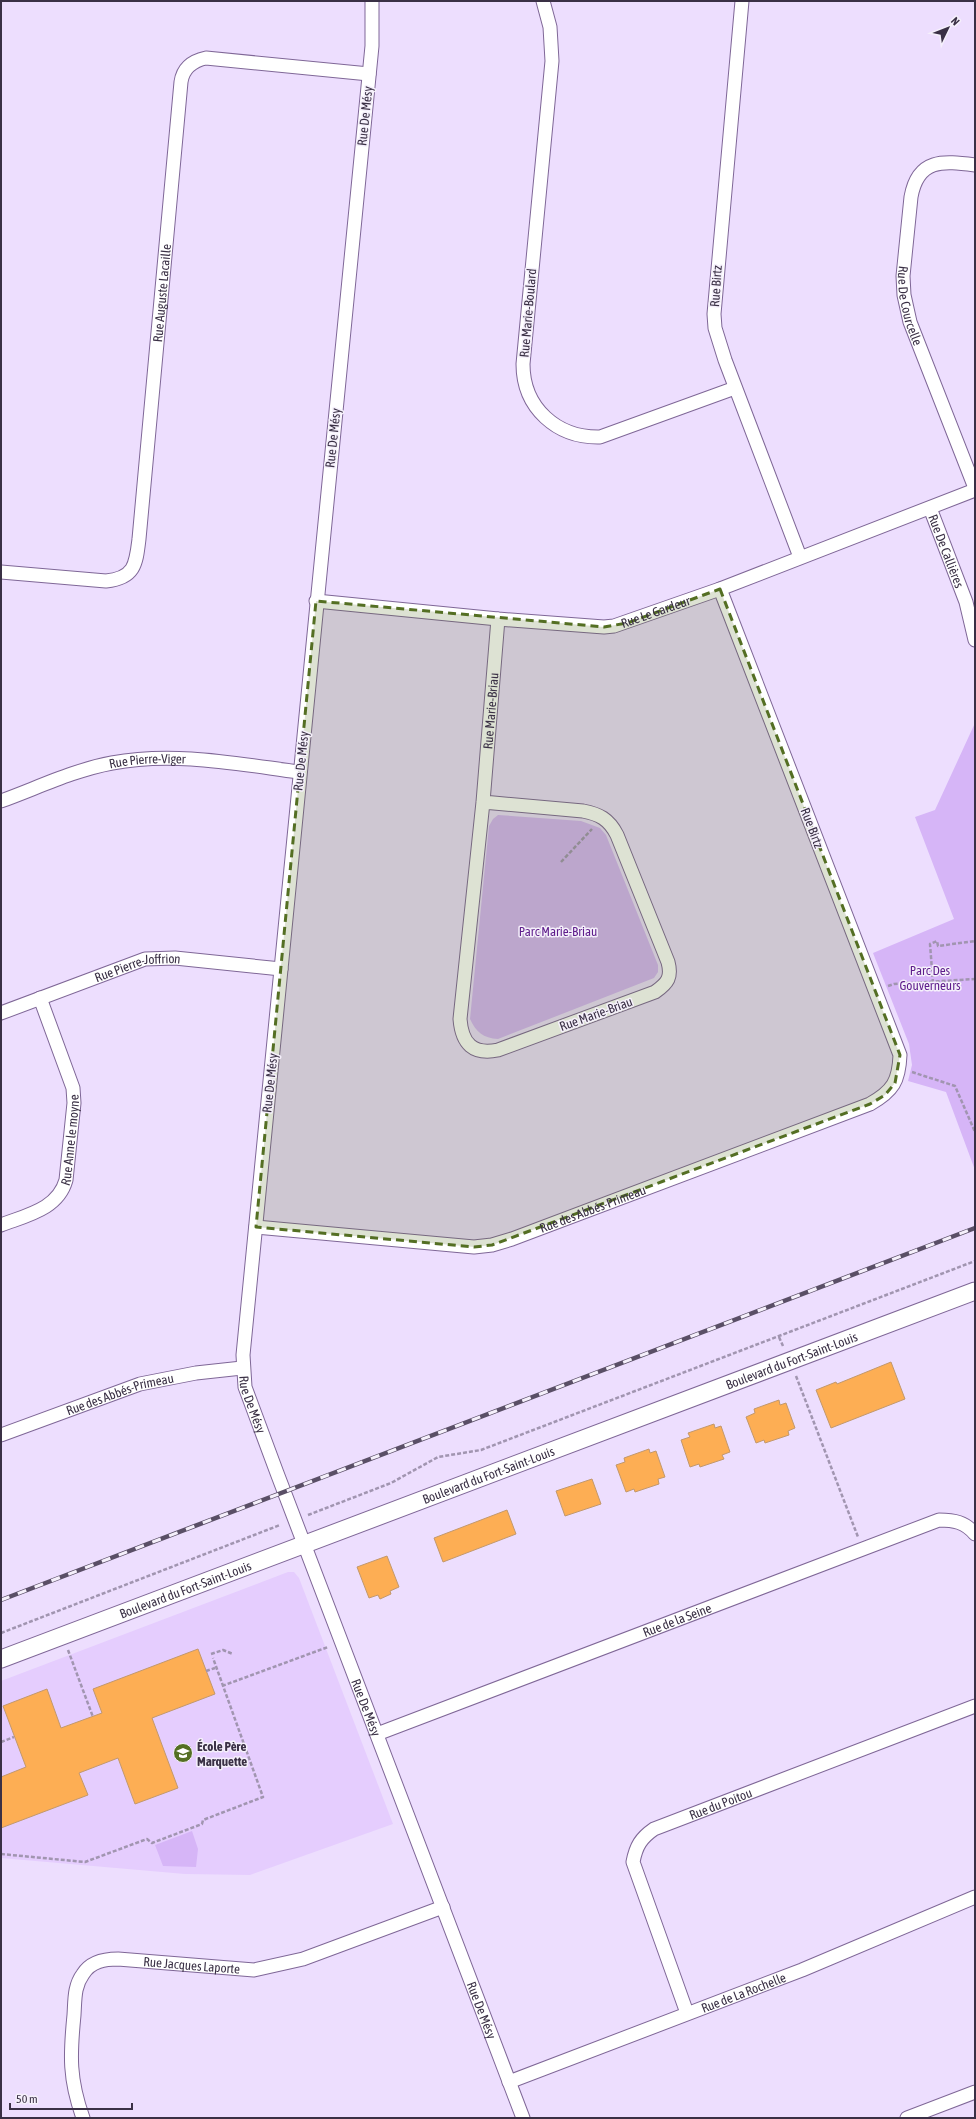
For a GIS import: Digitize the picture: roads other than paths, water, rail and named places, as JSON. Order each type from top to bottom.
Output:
[{"type":"street","name":"Rue De Mésy","points":[[372,1],[372,46],[370,74],[299,772],[242,1368],[245,1387],[523,2118]]},
{"type":"street","name":"Rue Marie-Boulard","points":[[543,1],[550,27],[552,61],[523,364],[523,374],[528,394],[539,412],[557,427],[578,436],[600,437],[735,388]]},
{"type":"street","name":"Rue Birtz","points":[[742,1],[714,314],[719,344],[800,557]]},
{"type":"street","name":"Rue Auguste Lacaille","points":[[1,572],[117,580],[127,576],[133,567],[140,539],[181,82],[186,69],[192,63],[206,58],[370,74]]},
{"type":"street","name":"Rue De Courcelle","points":[[975,165],[943,162],[925,168],[918,176],[913,184],[911,197],[903,276],[904,295],[910,322],[975,489]]},
{"type":"street","name":"Rue Le Gardeur","points":[[316,601],[498,619],[604,627],[614,626],[720,589],[930,508],[975,489]]},
{"type":"street","name":"Rue De Callières","points":[[930,508],[966,602],[975,640]]},
{"type":"street","name":"Rue Birtz","points":[[720,589],[900,1055],[904,1070]]},
{"type":"street","name":"Rue Marie-Briau","points":[[483,802],[583,811],[594,813],[608,821],[617,834],[668,962],[670,973],[668,981],[655,992],[498,1050],[481,1052],[472,1048],[465,1040],[461,1030],[460,1019],[483,802],[498,619]]},
{"type":"street","name":"Rue Pierre-Viger","points":[[1,801],[82,770],[112,763],[134,760],[181,759],[299,772]]},
{"type":"street","name":"Rue Pierre-Joffrion","points":[[1,1013],[135,962],[155,958],[175,958],[281,969]]},
{"type":"street","name":"Rue Anne le moyne","points":[[1,1224],[45,1208],[56,1200],[63,1190],[66,1180],[74,1104],[73,1088],[40,998]]},
{"type":"street","name":"Rue des Abbés-Primeau","points":[[256,1227],[474,1247],[492,1245],[512,1240],[870,1104],[885,1095],[904,1070]]},
{"type":"street","name":"Boulevard du Fort-Saint-Louis","points":[[1,1659],[975,1290]]},
{"type":"street","name":"Rue des Abbés-Primeau","points":[[1,1435],[140,1384],[188,1374],[242,1368]]},
{"type":"street","name":"Rue de la Seine","points":[[377,1734],[939,1520],[952,1520],[964,1524],[975,1534]]},
{"type":"street","name":"Rue du Poitou","points":[[687,2013],[633,1862],[635,1849],[642,1838],[654,1829],[975,1706]]},
{"type":"street","name":"Rue de La Rochelle","points":[[509,2082],[802,1970],[975,1897]]},
{"type":"street","name":"Rue Jacques Laporte","points":[[83,2118],[75,2096],[70,2058],[76,1986],[83,1972],[92,1964],[104,1959],[118,1958],[254,1970],[303,1958],[443,1907]]},
{"type":"street","points":[[908,2118],[975,2092]]},
{"type":"railway","points":[[1,1600],[975,1228]]},
{"type":"place","name":"École Père Marquette","points":[[183,1753]]},
{"type":"park label","name":"Parc Marie-Briau","points":[[558,931]]},
{"type":"park label","name":"Parc Des Gouverneurs","points":[[930,978]]}]
